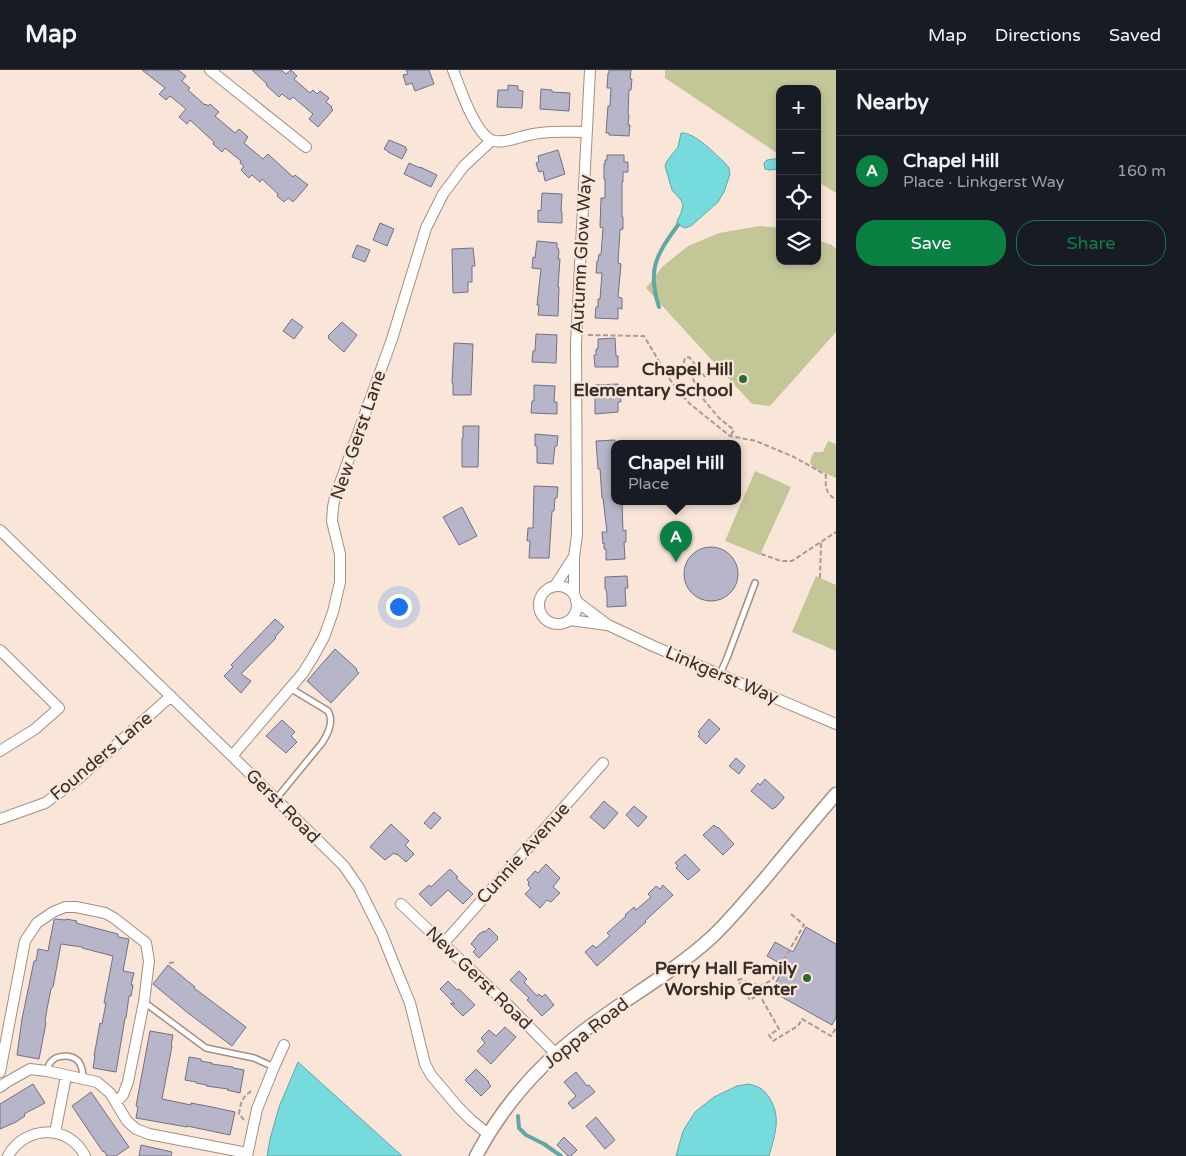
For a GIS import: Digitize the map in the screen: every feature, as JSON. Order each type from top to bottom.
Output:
[{"type":"street","points":[[210,70],[306,147]]},
{"type":"street","points":[[453,70],[474,122],[492,140],[507,141],[548,132],[586,132]]},
{"type":"street","name":"Autumn Glow Way","points":[[575,598],[574,557],[577,535],[577,334],[590,70]]},
{"type":"street","name":"New Gerst Lane","points":[[232,756],[290,688],[313,657],[324,637],[333,612],[340,582],[341,567],[332,521],[334,497],[392,338],[426,228],[443,194],[464,166],[492,140]]},
{"type":"street","name":"Gerst Road","points":[[0,530],[344,866],[359,888],[382,934],[410,1002],[424,1064],[458,1107],[488,1134]]},
{"type":"street","name":"Autumn Glow Way","points":[[555,586],[574,557]]},
{"type":"street","points":[[555,586],[566,588],[575,598],[576,612],[565,623],[553,624],[543,618],[538,607],[544,591],[555,586]]},
{"type":"street","name":"Linkgerst Way","points":[[575,598],[608,625],[836,724]]},
{"type":"street","name":"Linkgerst Way","points":[[570,620],[608,625]]},
{"type":"street","points":[[0,650],[59,708],[35,729],[0,751]]},
{"type":"street","name":"Founders Lane","points":[[0,819],[45,803],[58,794],[78,779],[171,696]]},
{"type":"street","name":"Cunnie Avenue","points":[[443,944],[603,763]]},
{"type":"street","name":"Joppa Road","points":[[476,1156],[488,1134],[529,1079],[555,1053],[593,1023],[678,965],[712,936],[755,890],[836,794]]},
{"type":"street","name":"New Gerst Road","points":[[401,904],[508,1005],[555,1053]]},
{"type":"street","points":[[116,1102],[123,1095],[128,1082],[144,1002],[149,961],[146,943],[105,913],[64,906],[37,924],[25,941],[2,1078],[30,1069],[97,1082],[110,1093],[127,1121],[136,1129],[149,1134],[247,1154],[257,1109],[284,1045]]},
{"type":"street","points":[[54,1133],[66,1076]]},
{"type":"street","points":[[0,1154],[10,1153],[23,1139],[30,1136],[38,1133],[54,1133],[63,1135],[71,1140],[85,1156]]},
{"type":"lane","points":[[720,675],[755,583]]},
{"type":"lane","points":[[276,799],[327,736],[331,721],[331,715],[328,711],[290,688]]},
{"type":"lane","points":[[144,1002],[206,1048],[254,1058],[274,1067]]},
{"type":"lane","points":[[47,1071],[54,1059],[66,1056],[74,1058],[78,1062],[83,1079]]},
{"type":"path","points":[[588,335],[644,336],[669,378],[690,404],[730,436],[756,441],[794,457],[826,476],[828,494],[836,500]]},
{"type":"path","points":[[705,377],[689,357],[685,358],[684,362],[704,400],[719,418],[734,430],[730,436]]},
{"type":"path","points":[[762,554],[780,561],[792,561],[836,532]]},
{"type":"path","points":[[820,578],[821,542]]},
{"type":"path","points":[[791,914],[804,925],[772,980],[762,985],[751,984],[741,979],[738,980],[750,1000],[759,994],[779,1029],[770,1035],[773,1041],[798,1026],[802,1018],[831,1036],[836,1028]]},
{"type":"path","points":[[169,963],[175,962]]},
{"type":"path","points":[[244,1120],[239,1114],[240,1104],[244,1095],[253,1090]]},
{"type":"path","points":[[236,1102],[240,1104]]},
{"type":"green space","points":[[665,70],[836,70],[836,193],[821,184],[821,85],[776,85],[776,152],[665,78]]},
{"type":"green space","points":[[760,226],[776,228],[776,265],[821,265],[821,241],[832,245],[836,249],[836,332],[770,406],[752,404],[646,288],[662,267],[688,246],[719,233]]},
{"type":"green space","points":[[828,441],[836,444],[836,478],[814,468],[810,463],[814,452],[823,452]]},
{"type":"green space","points":[[755,471],[791,487],[760,555],[725,541]]},
{"type":"green space","points":[[816,576],[836,585],[836,651],[792,632]]},
{"type":"water","points":[[681,133],[692,136],[704,144],[725,163],[729,168],[730,174],[724,192],[718,202],[691,226],[685,228],[677,224],[683,205],[672,190],[665,166],[678,147]]},
{"type":"water","points":[[776,159],[776,169],[765,169],[764,163],[767,160]]},
{"type":"water","points":[[298,1062],[402,1156],[267,1156],[279,1107]]},
{"type":"water","points":[[749,1084],[759,1087],[766,1093],[776,1113],[775,1135],[769,1156],[676,1156],[683,1131],[695,1112],[714,1097],[737,1086]]},
{"type":"building","points":[[142,70],[178,70],[186,76],[182,81],[190,88],[188,90],[205,105],[208,106],[210,104],[219,112],[215,116],[235,133],[239,129],[248,137],[244,143],[263,159],[268,154],[293,177],[295,175],[308,185],[293,202],[288,198],[284,202],[262,179],[260,182],[252,175],[249,178],[241,170],[244,166],[240,163],[241,161],[225,148],[222,152],[190,120],[187,124],[179,117],[186,109],[170,96],[166,100],[159,94],[165,88]]},
{"type":"building","points":[[252,70],[281,70],[286,74],[291,70],[297,76],[294,79],[310,93],[313,90],[317,94],[320,91],[329,98],[326,102],[333,110],[318,127],[309,119],[313,114],[293,97],[290,100],[282,94],[279,97]]},
{"type":"building","points":[[406,70],[429,70],[434,84],[415,91],[412,83],[406,85],[403,75],[408,74]]},
{"type":"building","points":[[609,70],[631,70],[630,79],[632,79],[631,90],[629,90],[628,114],[629,136],[609,135],[609,133],[606,133],[611,88],[607,88]]},
{"type":"building","points":[[508,85],[518,86],[518,90],[523,91],[522,108],[497,107],[498,90],[508,90]]},
{"type":"building","points":[[541,89],[570,93],[569,111],[540,109]]},
{"type":"building","points":[[389,140],[406,147],[407,149],[402,159],[384,149]]},
{"type":"building","points":[[558,150],[565,174],[545,181],[543,171],[539,172],[536,163],[539,162],[538,156]]},
{"type":"building","points":[[607,155],[624,155],[624,162],[628,162],[628,172],[623,172],[622,182],[623,229],[620,230],[618,263],[621,264],[618,297],[622,298],[622,309],[618,308],[618,319],[595,318],[598,299],[600,299],[602,273],[596,273],[597,261],[599,254],[601,255],[603,228],[600,227],[601,198],[605,198],[604,164],[605,160],[607,160]]},
{"type":"building","points":[[409,163],[437,175],[431,187],[404,174]]},
{"type":"building","points":[[542,193],[562,194],[562,223],[538,222],[538,210],[541,211]]},
{"type":"building","points":[[380,223],[394,229],[387,246],[373,240]]},
{"type":"building","points":[[537,241],[557,243],[558,259],[560,259],[558,316],[538,315],[539,305],[537,305],[541,269],[532,268]]},
{"type":"building","points":[[357,245],[370,250],[365,262],[352,257]]},
{"type":"building","points":[[473,248],[475,266],[472,266],[472,282],[468,282],[468,292],[453,293],[452,249]]},
{"type":"building","points":[[292,319],[303,327],[294,339],[283,331]]},
{"type":"building","points":[[342,322],[357,335],[344,352],[328,338]]},
{"type":"building","points":[[536,334],[557,335],[556,363],[532,362]]},
{"type":"building","points":[[615,338],[618,367],[595,367],[594,355],[596,355],[596,349],[598,349],[598,339]]},
{"type":"building","points":[[454,343],[473,344],[471,395],[453,395]]},
{"type":"building","points":[[618,384],[621,402],[618,402],[618,412],[595,414],[595,385]]},
{"type":"building","points":[[534,385],[555,386],[554,402],[557,402],[557,414],[531,413],[532,401],[534,401]]},
{"type":"building","points":[[463,426],[479,426],[478,467],[462,467]]},
{"type":"building","points":[[535,434],[558,436],[553,464],[537,463]]},
{"type":"building","points":[[611,440],[611,505],[622,505],[623,531],[626,530],[626,542],[624,542],[625,559],[606,560],[606,549],[604,549],[602,532],[607,532],[596,441]]},
{"type":"building","points":[[534,486],[558,487],[554,511],[552,511],[549,558],[529,558],[530,541],[527,541],[528,528],[533,528]]},
{"type":"building","points":[[462,507],[477,536],[459,545],[443,517]]},
{"type":"building","points":[[711,547],[721,549],[730,555],[736,564],[738,574],[736,584],[730,593],[721,599],[711,601],[701,599],[692,593],[686,584],[684,574],[686,564],[692,555],[701,549]]},
{"type":"building","points":[[627,576],[628,588],[625,588],[626,606],[607,607],[605,577]]},
{"type":"building","points":[[275,619],[284,627],[276,638],[241,674],[251,681],[241,693],[224,676],[233,667],[231,665]]},
{"type":"building","points":[[335,649],[359,673],[331,703],[307,681]]},
{"type":"building","points":[[709,719],[720,729],[706,744],[698,736],[700,734],[698,732]]},
{"type":"building","points":[[282,720],[295,732],[291,736],[297,742],[286,753],[266,736]]},
{"type":"building","points":[[736,758],[745,766],[739,774],[729,766]]},
{"type":"building","points":[[765,779],[784,797],[772,809],[751,791],[758,783],[760,785]]},
{"type":"building","points":[[604,801],[618,813],[604,829],[590,817]]},
{"type":"building","points":[[634,806],[647,817],[638,827],[626,815]]},
{"type":"building","points":[[434,812],[441,818],[431,829],[424,823]]},
{"type":"building","points":[[391,824],[409,841],[405,845],[414,854],[406,862],[394,853],[385,860],[370,847]]},
{"type":"building","points":[[714,825],[734,844],[723,855],[703,835]]},
{"type":"building","points":[[685,854],[700,870],[688,880],[676,868],[678,866],[675,863]]},
{"type":"building","points":[[546,864],[560,878],[553,887],[560,893],[551,902],[547,900],[540,908],[525,894],[531,888],[527,880],[535,871],[538,873]]},
{"type":"building","points":[[450,869],[458,877],[456,878],[473,894],[463,904],[448,890],[431,906],[419,894],[429,885],[431,887]]},
{"type":"building","points":[[663,885],[673,895],[597,966],[585,952],[593,945],[596,948],[610,936],[607,933],[625,915],[634,907],[636,910],[651,897],[648,894],[656,886],[660,889]]},
{"type":"building","points":[[54,920],[77,921],[76,923],[118,934],[118,937],[129,939],[123,971],[134,973],[131,985],[133,985],[131,996],[129,996],[116,1072],[93,1068],[113,956],[82,947],[61,944],[47,1009],[39,1059],[17,1055],[34,961],[36,961],[38,949],[48,951]]},
{"type":"building","name":"Perry Hall Family Worship Center","points":[[806,927],[836,944],[836,1018],[832,1025],[771,991],[785,966],[767,956],[775,942],[793,952]]},
{"type":"building","points":[[489,928],[498,939],[479,958],[473,952],[476,949],[471,944],[479,934]]},
{"type":"building","points":[[168,965],[194,988],[246,1027],[232,1046],[153,984]]},
{"type":"building","points":[[519,971],[527,979],[524,982],[537,996],[539,994],[542,997],[545,994],[554,1005],[542,1016],[527,1000],[529,998],[510,980]]},
{"type":"building","points":[[448,981],[475,1005],[463,1016],[450,1003],[455,1004],[440,989]]},
{"type":"building","points":[[505,1027],[516,1037],[491,1064],[477,1051],[485,1043],[481,1038],[489,1030],[496,1036]]},
{"type":"building","points":[[150,1031],[173,1035],[162,1099],[235,1112],[230,1135],[136,1118],[138,1107],[136,1106]]},
{"type":"building","points":[[189,1057],[201,1059],[201,1061],[212,1064],[244,1070],[240,1093],[185,1080]]},
{"type":"building","points":[[476,1069],[491,1086],[481,1096],[465,1080]]},
{"type":"building","points":[[576,1072],[587,1086],[589,1085],[595,1092],[573,1109],[568,1103],[576,1096],[564,1082]]},
{"type":"building","points":[[33,1084],[45,1103],[24,1114],[25,1116],[16,1122],[0,1129],[0,1104]]},
{"type":"building","points":[[91,1092],[129,1147],[116,1156],[107,1156],[103,1152],[72,1106]]},
{"type":"building","points":[[596,1117],[615,1140],[605,1149],[586,1126]]},
{"type":"building","points":[[564,1137],[577,1150],[571,1156],[568,1156],[557,1145]]},
{"type":"building","points":[[141,1145],[172,1152],[171,1156],[139,1156]]},
{"type":"waterway","points":[[659,307],[654,283],[656,263],[664,245],[678,225]]},
{"type":"waterway","points":[[518,1116],[519,1128],[526,1135],[544,1144],[561,1156]]},
{"type":"place","name":"Chapel Hill Elementary School","points":[[743,379]]},
{"type":"place","name":"Chapel Hill","points":[[676,562]]},
{"type":"place","name":"Perry Hall Family Worship Center","points":[[807,978]]}]
